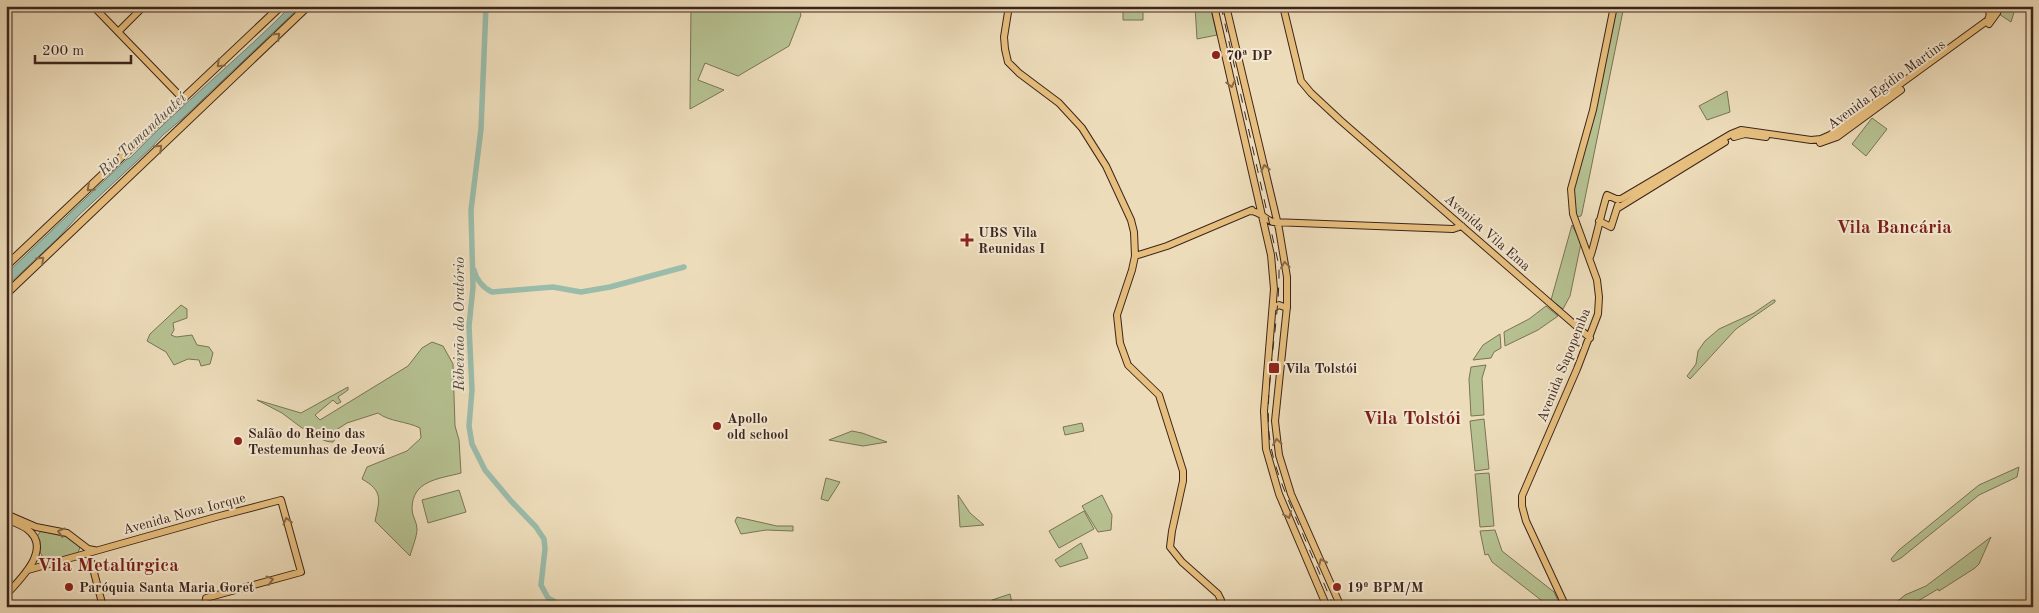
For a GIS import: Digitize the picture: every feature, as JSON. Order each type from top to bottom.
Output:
[{"type":"highway","points":[[6,266],[281,6]]},
{"type":"highway","points":[[6,294],[308,6]]},
{"type":"main road","points":[[93,6],[183,99]]},
{"type":"main road","points":[[118,32],[144,6]]},
{"type":"main road","points":[[1009,6],[1004,37],[1008,62],[1019,73],[1064,108],[1094,146],[1106,166],[1133,227],[1135,256],[1117,315],[1120,343],[1128,365],[1159,395],[1183,471],[1183,482],[1170,546],[1182,562],[1218,594],[1221,600],[1220,607]]},
{"type":"main road","points":[[1214,6],[1228,35],[1276,216],[1287,277],[1287,308],[1275,417],[1282,467],[1287,483],[1341,607]]},
{"type":"main road","points":[[1226,6],[1228,35],[1259,203],[1271,255],[1274,289],[1265,418],[1266,443],[1277,488],[1327,607]]},
{"type":"main road","name":"Avenida Vila Ema","points":[[1283,6],[1300,79],[1306,88],[1590,338]]},
{"type":"main road","name":"Avenida Sapopemba","points":[[1566,607],[1526,521],[1522,506],[1522,496],[1590,338],[1598,314],[1600,297],[1597,280],[1573,214],[1571,189],[1593,110],[1614,6]]},
{"type":"main road","points":[[1989,6],[1997,9]]},
{"type":"main road","name":"Avenida Egídio Martins","points":[[1616,199],[1621,199],[1738,131],[1746,130],[1811,140],[1821,139],[1830,135],[1988,20],[1997,9]]},
{"type":"main road","name":"Avenida Egídio Martins","points":[[1618,208],[1739,135],[1744,134],[1817,143],[1834,139],[1986,26],[1992,21],[1997,9]]},
{"type":"main road","points":[[1590,257],[1593,252],[1598,222],[1607,194],[1616,199],[1618,208],[1611,227],[1598,222]]},
{"type":"main road","points":[[1135,256],[1166,246],[1250,211],[1266,200],[1276,216],[1285,222],[1453,229],[1462,226]]},
{"type":"main road","points":[[1250,211],[1258,211],[1269,220],[1276,216]]},
{"type":"main road","points":[[1586,248],[1594,242]]},
{"type":"main road","points":[[1273,308],[1280,304],[1287,308]]},
{"type":"main road","points":[[1265,418],[1269,416],[1275,417]]},
{"type":"main road","points":[[1272,470],[1278,470],[1282,467]]},
{"type":"main road","points":[[1277,488],[1287,483]]},
{"type":"main road","name":"Avenida Nova Iorque","points":[[28,570],[281,500],[301,572],[206,598],[205,607]]},
{"type":"main road","points":[[6,514],[40,528],[63,531],[92,552],[103,607]]},
{"type":"main road","points":[[6,518],[26,528],[33,537],[37,553],[48,564]]},
{"type":"main road","points":[[33,537],[40,528]]},
{"type":"main road","points":[[79,556],[82,549],[80,542]]},
{"type":"main road","points":[[6,595],[28,570],[37,553]]},
{"type":"shaded area","points":[[291,6],[301,6],[163,135],[6,287],[7,273]]},
{"type":"shaded area","points":[[691,6],[798,6],[801,15],[789,46],[738,76],[705,63],[698,80],[724,90],[690,109]]},
{"type":"shaded area","points":[[1123,6],[1143,6],[1143,20],[1123,20]]},
{"type":"shaded area","points":[[1195,6],[1210,6],[1217,35],[1197,39]]},
{"type":"shaded area","points":[[1614,6],[1624,6],[1582,213],[1581,216],[1577,217],[1573,196],[1575,180]]},
{"type":"shaded area","points":[[2004,6],[2016,6],[2011,22],[1999,14]]},
{"type":"shaded area","points":[[1727,91],[1730,112],[1707,120],[1699,106]]},
{"type":"shaded area","points":[[1872,118],[1887,129],[1866,156],[1852,144]]},
{"type":"shaded area","points":[[1572,225],[1581,243],[1570,296],[1563,309],[1551,300]]},
{"type":"shaded area","points":[[1773,300],[1775,302],[1736,329],[1690,379],[1687,376],[1696,364],[1698,351],[1705,341],[1719,329],[1754,313]]},
{"type":"shaded area","points":[[181,305],[187,309],[187,318],[173,323],[174,330],[171,335],[176,337],[192,335],[197,345],[209,347],[213,353],[210,364],[201,366],[199,360],[188,359],[174,365],[166,352],[147,341],[150,334]]},
{"type":"shaded area","points":[[1546,306],[1558,316],[1538,330],[1505,346],[1504,332],[1529,319]]},
{"type":"shaded area","points":[[1500,334],[1501,348],[1494,352],[1491,358],[1473,360],[1483,345]]},
{"type":"shaded area","points":[[432,342],[443,346],[453,364],[455,426],[459,440],[461,473],[428,482],[417,492],[413,499],[412,509],[417,532],[410,556],[375,521],[379,501],[377,492],[369,483],[362,479],[367,467],[407,451],[421,438],[420,428],[378,413],[347,423],[333,432],[336,438],[333,442],[329,442],[321,438],[312,429],[302,428],[282,413],[257,400],[301,413],[348,387],[348,390],[338,397],[341,402],[337,404],[333,400],[315,415],[320,420],[408,366],[422,348]]},
{"type":"shaded area","points":[[1486,365],[1482,378],[1484,415],[1471,416],[1469,379],[1471,367]]},
{"type":"shaded area","points":[[1484,419],[1489,469],[1475,471],[1470,421]]},
{"type":"shaded area","points":[[1082,423],[1084,431],[1065,435],[1063,427]]},
{"type":"shaded area","points":[[852,431],[887,442],[863,446],[829,440]]},
{"type":"shaded area","points":[[2019,467],[2017,477],[1979,495],[1901,558],[1893,562],[1891,559],[1899,550],[1979,485]]},
{"type":"shaded area","points":[[1489,473],[1494,526],[1480,527],[1475,474]]},
{"type":"shaded area","points":[[826,478],[840,482],[828,501],[821,499]]},
{"type":"shaded area","points":[[459,490],[466,512],[428,523],[422,500]]},
{"type":"shaded area","points":[[958,495],[970,513],[984,525],[960,527]]},
{"type":"shaded area","points":[[1102,495],[1112,515],[1111,530],[1098,532],[1082,506]]},
{"type":"shaded area","points":[[1084,511],[1094,529],[1059,548],[1049,531]]},
{"type":"shaded area","points":[[737,517],[777,526],[793,526],[793,531],[766,530],[741,534],[735,521]]},
{"type":"shaded area","points":[[1495,530],[1502,551],[1554,592],[1561,607],[1550,607],[1492,562],[1488,554],[1485,555],[1480,531]]},
{"type":"shaded area","points":[[41,531],[68,537],[80,547],[78,553],[52,561],[44,559],[40,552],[37,536]]},
{"type":"shaded area","points":[[1991,537],[1979,564],[1975,568],[1939,591],[1938,589],[1908,607],[1896,607],[1894,604],[1905,595],[1926,586]]},
{"type":"shaded area","points":[[1081,543],[1088,558],[1060,567],[1055,560]]},
{"type":"shaded area","points":[[1010,594],[1013,607],[992,607],[992,600]]},
{"type":"waterway","name":"Ribeirão do Oratório","points":[[486,6],[481,129],[471,210],[473,287],[469,326],[472,390],[469,426],[472,444],[485,470],[536,527],[544,539],[545,549],[541,585],[548,598],[564,607]]},
{"type":"waterway","points":[[474,270],[480,283],[492,292],[553,287],[581,292],[610,287],[684,267]]},
{"type":"railway","points":[[1221,6],[1279,266],[1279,287],[1268,412],[1273,456],[1284,490],[1334,607]]},
{"type":"place","name":"70ª DP","points":[[1216,55]]},
{"type":"place","name":"UBS Vila Reunidas I","points":[[967,240]]},
{"type":"place","name":"Vila Tolstói","points":[[1274,368]]},
{"type":"place","name":"Apollo old school","points":[[717,426]]},
{"type":"place","name":"Salão do Reino das Testemunhas de Jeová","points":[[238,441]]},
{"type":"place","name":"Paróquia Santa Maria Goret","points":[[69,587]]},
{"type":"place","name":"19º BPM/M","points":[[1337,587]]},
{"type":"district","name":"Vila Bancária","points":[[1894,226]]},
{"type":"district","name":"Vila Tolstói","points":[[1412,417]]},
{"type":"district","name":"Vila Metalúrgica","points":[[108,564]]},
{"type":"water label","name":"Rio Tamanduateí","points":[[142,134]]}]
